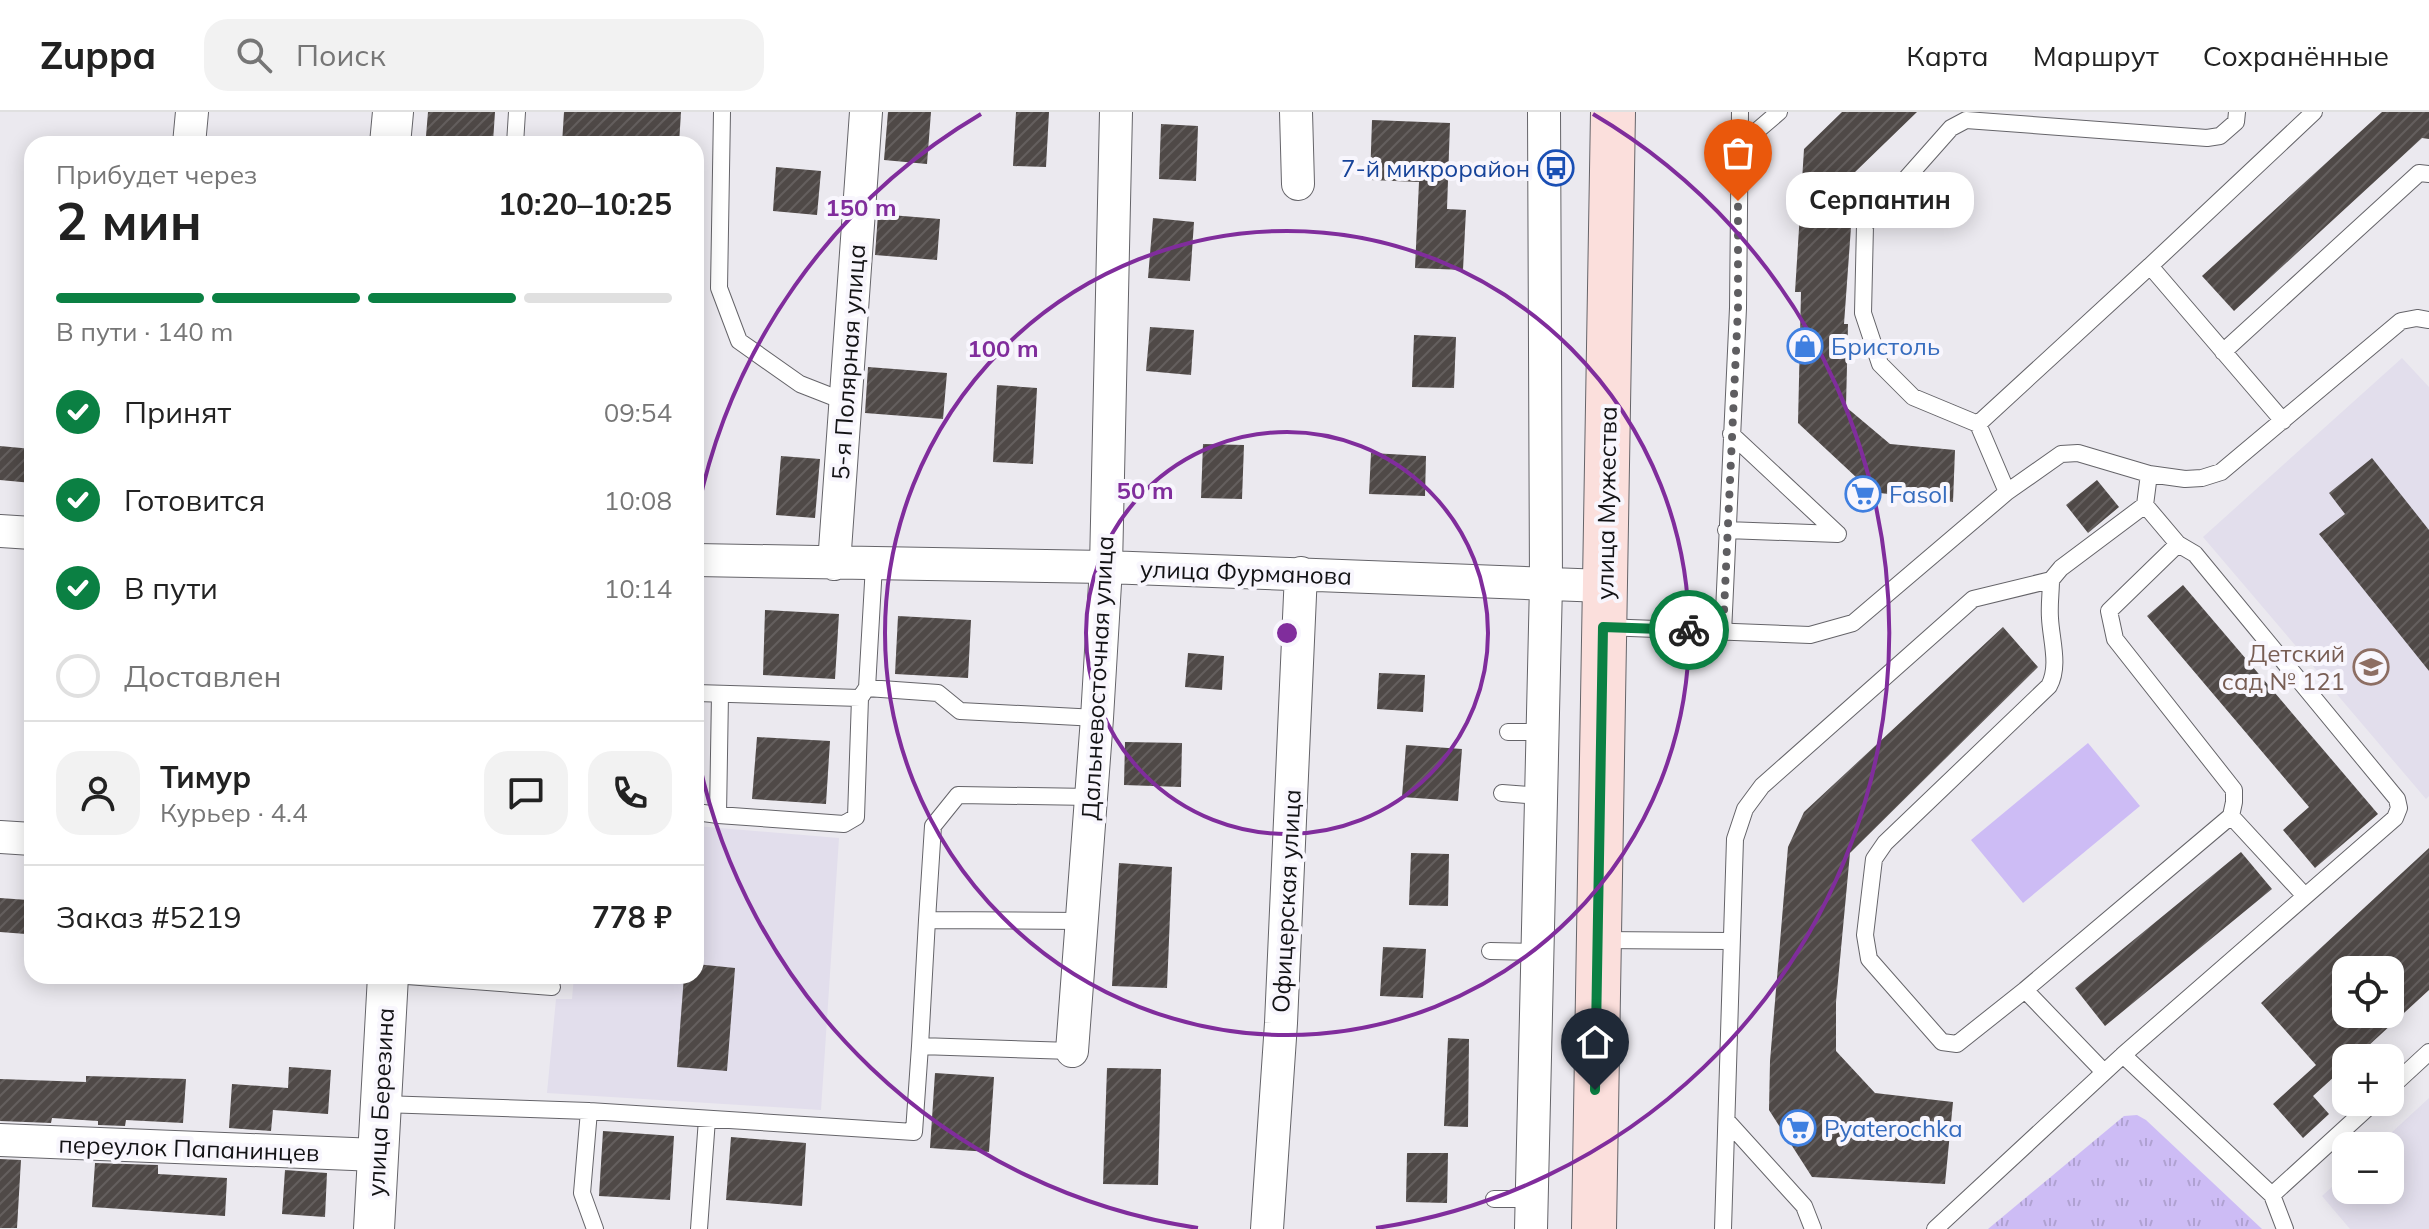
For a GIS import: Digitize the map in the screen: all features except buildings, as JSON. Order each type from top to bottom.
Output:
[{"type":"main road","name":"улица Мужества","points":[[1594,1229],[1613,112]]},
{"type":"street","points":[[190,136],[192,112]]},
{"type":"street","points":[[391,136],[393,112]]},
{"type":"street","name":"5-я Полярная улица","points":[[834,564],[866,112]]},
{"type":"street","name":"Дальневосточная улица","points":[[1072,1051],[1106,567],[1116,112]]},
{"type":"street","points":[[1296,112],[1298,184]]},
{"type":"street","points":[[1532,1214],[1546,584],[1544,112]]},
{"type":"street","points":[[0,531],[24,532]]},
{"type":"street","name":"улица Фурманова","points":[[704,560],[1106,567],[1546,584],[1604,606]]},
{"type":"street","name":"Офицерская улица","points":[[1267,1229],[1281,1023],[1301,573]]},
{"type":"street","points":[[0,837],[24,838]]},
{"type":"street","name":"улица Березина","points":[[374,1229],[388,984]]},
{"type":"street","name":"переулок Папанинцев","points":[[0,1140],[377,1155]]},
{"type":"lane","points":[[516,136],[517,112]]},
{"type":"lane","points":[[722,112],[719,288],[739,341],[800,384],[846,402]]},
{"type":"lane","points":[[1723,633],[1738,308],[1740,112]]},
{"type":"lane","points":[[1738,147],[1779,112]]},
{"type":"lane","points":[[2007,492],[1978,424],[1913,397],[1880,364],[1863,313],[1865,225],[1951,128],[1966,120],[2207,138],[2220,136],[2236,122],[2237,112]]},
{"type":"lane","points":[[1978,424],[2314,112]]},
{"type":"lane","points":[[2223,352],[2419,173],[2429,174]]},
{"type":"lane","points":[[2150,266],[2283,421]]},
{"type":"lane","points":[[1604,606],[1723,633],[1810,635],[1853,623],[2007,492],[2061,454],[2078,453],[2149,474],[2185,479],[2221,472],[2401,321],[2417,318],[2429,320]]},
{"type":"lane","points":[[1726,530],[1838,534],[1731,434]]},
{"type":"lane","points":[[2149,474],[2145,505],[2061,568],[2051,580],[2049,614],[2055,667],[2049,686],[1885,843],[1874,859],[1865,935],[1869,959],[1942,1042],[1957,1044],[1968,1037],[2231,816],[2234,790],[2115,639],[2109,611],[2178,544]]},
{"type":"lane","points":[[1935,1229],[2123,1055],[2395,818],[2399,808],[2397,799],[2195,554],[2178,544],[2145,505]]},
{"type":"lane","points":[[704,813],[844,824],[856,817],[874,565]]},
{"type":"lane","points":[[1723,1229],[1735,839],[1745,809],[1762,786],[1973,599],[2051,580]]},
{"type":"lane","points":[[704,693],[938,693],[960,711],[1097,718]]},
{"type":"lane","points":[[718,815],[720,694]]},
{"type":"lane","points":[[1508,732],[1541,732]]},
{"type":"lane","points":[[1502,793],[1540,796]]},
{"type":"lane","points":[[380,1104],[589,1111],[914,1132],[933,826],[958,795],[1091,797]]},
{"type":"lane","points":[[2231,816],[2304,895]]},
{"type":"lane","points":[[927,920],[1081,921]]},
{"type":"lane","points":[[1597,940],[1730,941]]},
{"type":"lane","points":[[1490,951],[1537,952]]},
{"type":"lane","points":[[515,984],[552,987]]},
{"type":"lane","points":[[2025,990],[2104,1072]]},
{"type":"lane","points":[[920,1046],[1072,1051]]},
{"type":"lane","points":[[2404,1075],[2429,1052]]},
{"type":"lane","points":[[2123,1055],[2272,1195],[2285,1229]]},
{"type":"lane","points":[[589,1111],[582,1193],[595,1229]]},
{"type":"lane","points":[[2272,1195],[2359,1116]]},
{"type":"lane","points":[[699,1229],[707,1119]]},
{"type":"lane","points":[[1728,1122],[1804,1206],[1813,1229]]},
{"type":"lane","points":[[1494,1199],[1532,1214]]},
{"type":"shaded area","name":"Детский сад № 121","points":[[2402,358],[2429,387],[2429,796],[2426,799],[2203,537]]},
{"type":"shaded area","points":[[704,827],[839,838],[821,1110],[547,1093],[556,999],[572,999],[573,984],[704,984]]},
{"type":"shaded area","points":[[2429,1098],[2429,1229],[2350,1229],[2322,1196],[2332,1187],[2332,1204],[2404,1204],[2404,1132],[2392,1132]]},
{"type":"green space","points":[[2088,743],[2140,806],[2023,903],[1971,840]]},
{"type":"green space","points":[[2137,1115],[2262,1229],[1988,1229],[2124,1116]]},
{"type":"way so far","points":[[1689,630],[1723,633],[1738,308],[1738,201]]},
{"type":"place","name":"7-й микрорайон","points":[[1556,168]]},
{"type":"place","name":"Серпантин","points":[[1738,201]]},
{"type":"place","name":"Бристоль","points":[[1805,346]]},
{"type":"place","name":"Fasol","points":[[1863,494]]},
{"type":"place","name":"Детский сад № 121","points":[[2371,667]]},
{"type":"place","name":"Pyaterochka","points":[[1798,1128]]},
{"type":"route","points":[[1595,1090],[1603,627],[1689,630]]}]
